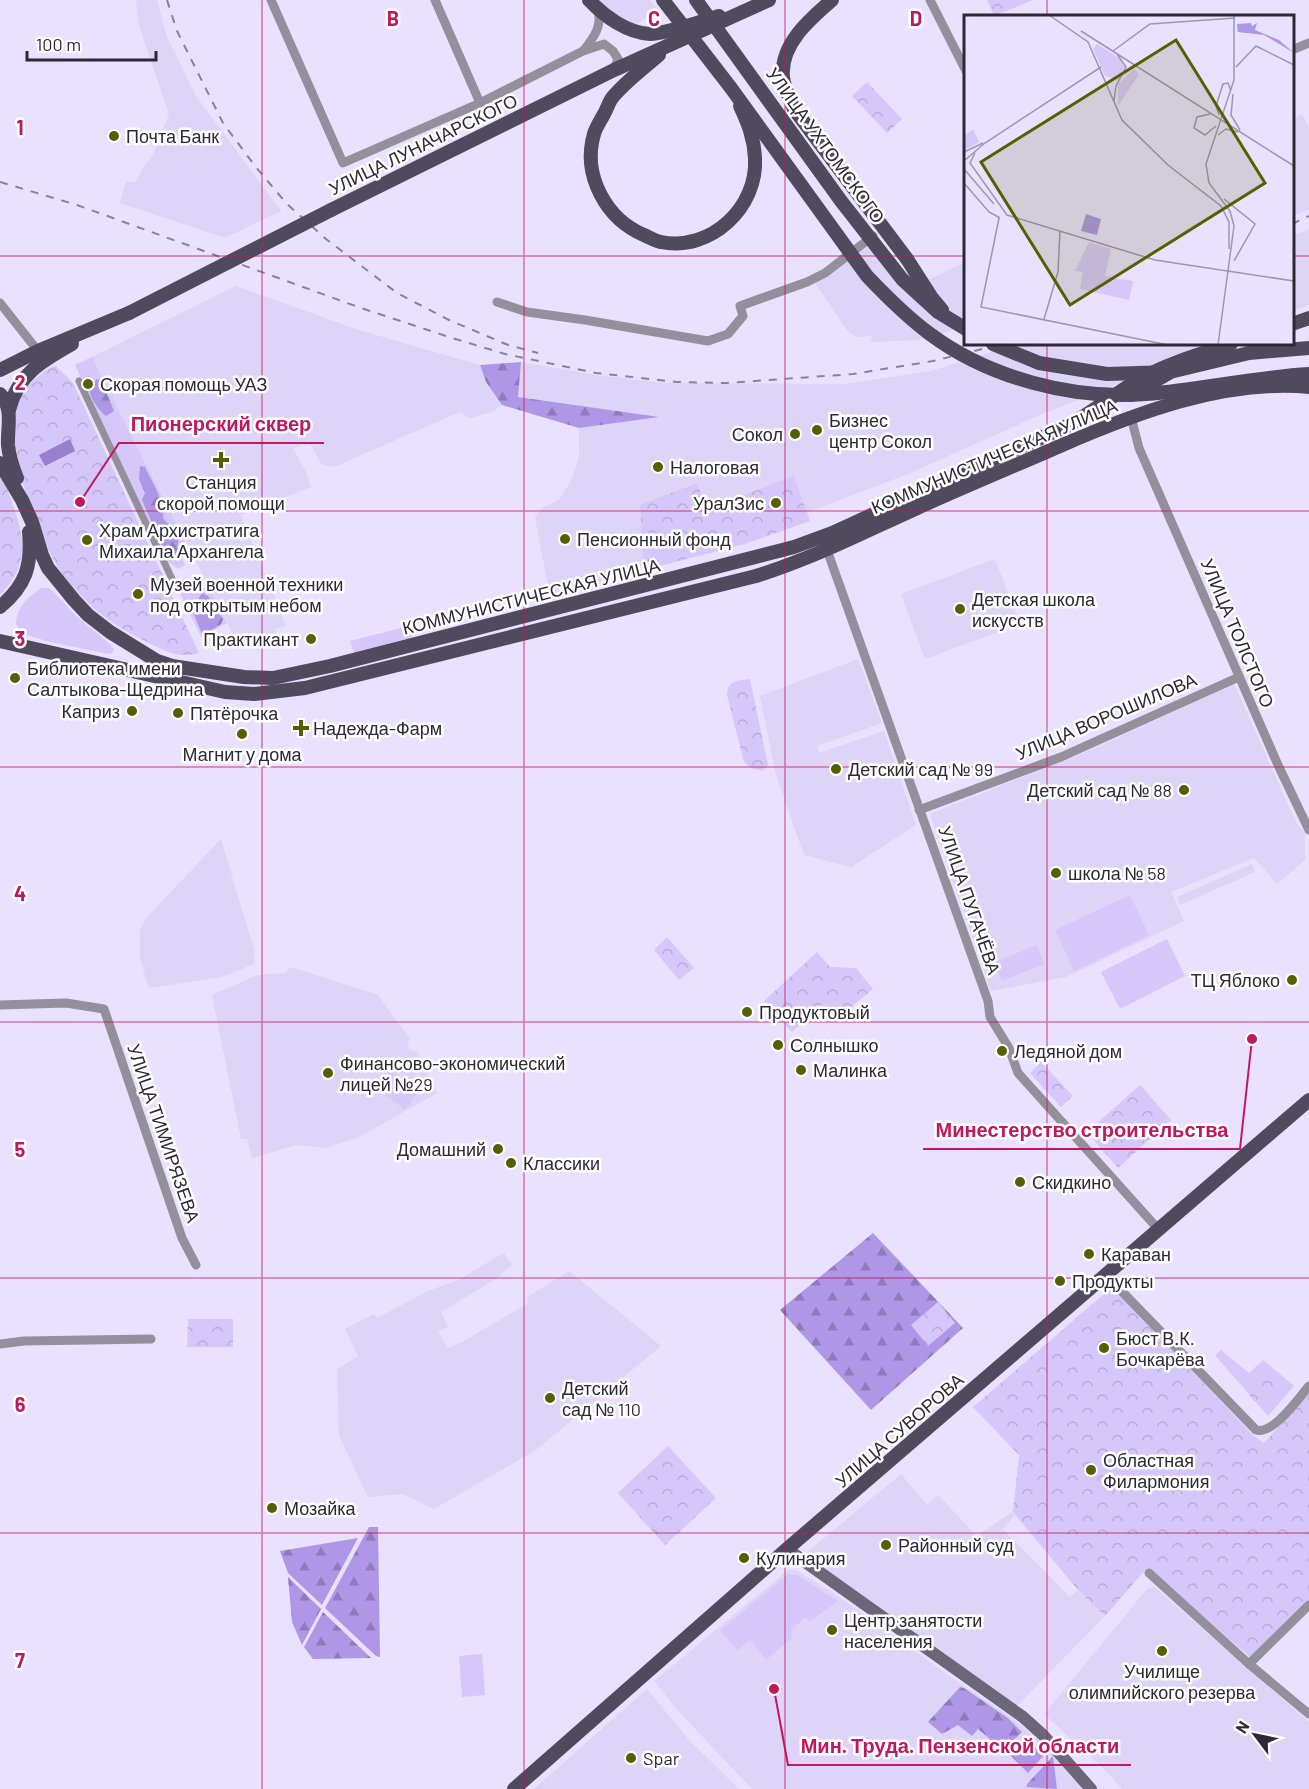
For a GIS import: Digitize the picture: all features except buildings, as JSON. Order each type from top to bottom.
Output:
[{"type":"main road","points":[[663,0],[731,88],[873,282],[885,296],[930,334],[989,368],[1035,385],[1115,395],[1146,394],[1275,376],[1309,374]]},
{"type":"main road","points":[[696,0],[841,201],[902,279],[921,298],[961,327]]},
{"type":"main road","name":"УЛИЦА ЛУНАЧАРСКОГО","points":[[0,370],[43,354],[129,314],[332,210],[615,70],[770,0]]},
{"type":"main road","points":[[832,0],[809,20],[795,37],[784,67],[785,88],[794,109],[907,259],[932,298],[961,327]]},
{"type":"main road","points":[[593,4],[630,30],[651,34],[755,6]]},
{"type":"main road","points":[[670,46],[612,98],[594,134],[593,178],[603,199],[617,217],[635,231],[660,242],[678,243],[697,240],[717,231],[731,221],[746,200],[756,160],[753,132],[731,88]]},
{"type":"main road","points":[[1294,324],[1309,318]]},
{"type":"main road","points":[[995,345],[1039,363],[1107,374],[1170,372],[1249,353],[1309,348]]},
{"type":"main road","name":"КОММУНИСТИЧЕСКАЯ УЛИЦА","points":[[0,641],[211,689],[254,694],[305,688],[756,576],[791,565],[824,543],[1080,419],[1143,377],[1228,345]]},
{"type":"main road","points":[[1080,419],[1144,389],[1203,353]]},
{"type":"main road","name":"УЛИЦА ЛУНАЧАРСКОГО","points":[[9,410],[12,399],[23,380],[43,354]]},
{"type":"main road","name":"КОММУНИСТИЧЕСКАЯ УЛИЦА","points":[[22,500],[48,567],[74,600],[110,632],[142,653],[172,666],[244,677],[273,678],[330,666],[757,557],[824,543],[946,495],[1131,417],[1166,405],[1230,391],[1283,385],[1309,387]]},
{"type":"main road","points":[[1144,389],[1138,397],[1138,402],[1147,411]]},
{"type":"main road","points":[[0,394],[5,399],[9,410],[8,446],[29,533],[29,564],[26,576],[20,586],[0,607]]},
{"type":"main road","points":[[0,464],[22,500]]},
{"type":"main road","name":"УЛИЦА СУВОРОВА","points":[[514,1789],[787,1549],[1309,1100]]},
{"type":"main road","points":[[787,1549],[1023,1717],[1043,1735],[1091,1789]]},
{"type":"street","points":[[271,0],[343,163],[480,102],[583,51],[604,44],[613,51],[618,59],[615,70]]},
{"type":"street","points":[[435,0],[480,102]]},
{"type":"street","points":[[930,0],[964,67]]},
{"type":"street","points":[[583,51],[596,35],[600,21],[593,4]]},
{"type":"street","name":"УЛИЦА УХТОМСКОГО","points":[[497,302],[527,312],[708,341],[728,334],[743,316],[740,306],[807,282],[825,273],[874,237],[718,24]]},
{"type":"street","points":[[1294,50],[1309,43]]},
{"type":"street","points":[[0,303],[43,354]]},
{"type":"street","points":[[79,381],[173,581]]},
{"type":"street","name":"УЛИЦА ТОЛСТОГО","points":[[1131,417],[1139,448],[1278,765],[1309,830]]},
{"type":"street","name":"УЛИЦА ПУГАЧЁВА","points":[[824,543],[988,1000],[990,1017],[1010,1048],[1018,1073],[1159,1230]]},
{"type":"street","name":"УЛИЦА ВОРОШИЛОВА","points":[[919,810],[1061,757],[1239,677]]},
{"type":"street","name":"УЛИЦА ТИМИРЯЗЕВА","points":[[0,1005],[66,1004],[104,1009],[182,1238],[196,1265]]},
{"type":"street","points":[[1106,1275],[1256,1431],[1261,1432],[1272,1427],[1309,1386]]},
{"type":"street","points":[[0,1344],[24,1341],[151,1340]]},
{"type":"street","points":[[1149,1573],[1249,1664],[1309,1714]]},
{"type":"street","points":[[1249,1664],[1309,1605]]},
{"type":"shaded area","points":[[136,0],[157,0],[167,37],[196,96],[281,211],[225,238],[120,203],[126,181],[135,183],[154,153],[169,114],[139,26]]},
{"type":"shaded area","points":[[599,0],[650,0],[659,10],[636,24],[618,16]]},
{"type":"shaded area","points":[[1302,114],[1309,129],[1309,209],[1294,216],[1294,118]]},
{"type":"shaded area","points":[[1309,229],[1309,305],[1294,311],[1294,236]]},
{"type":"shaded area","points":[[872,244],[908,286],[926,281],[964,262],[964,325],[917,340],[871,342],[872,336],[855,337],[847,330],[815,283]]},
{"type":"shaded area","name":"Станция скорой помощи","points":[[236,286],[359,330],[480,365],[486,382],[502,405],[492,412],[470,418],[460,412],[334,467],[321,464],[309,441],[293,449],[305,470],[311,487],[241,515],[286,626],[275,629],[279,643],[248,647],[232,632],[92,357]]},
{"type":"shaded area","points":[[1013,345],[1213,345],[1040,415],[908,474],[767,528],[674,554],[551,601],[535,518],[542,508],[559,500],[572,479],[579,456],[579,428],[656,417],[518,397],[521,362],[596,375],[664,383],[844,384],[931,371]]},
{"type":"shaded area","points":[[70,439],[75,451],[45,466],[39,455]]},
{"type":"shaded area","name":"Детская школа искусств","points":[[995,559],[1020,624],[925,659],[901,594]]},
{"type":"shaded area","name":"Детский сад № 99","points":[[858,659],[882,723],[817,746],[819,753],[884,731],[916,825],[851,867],[804,855],[776,775],[760,696]]},
{"type":"shaded area","name":"школа № 58","points":[[1234,684],[1296,822],[1305,833],[1305,860],[1277,884],[1254,858],[1171,892],[1184,921],[1066,977],[991,991],[930,814],[1100,746]]},
{"type":"shaded area","points":[[221,839],[254,950],[254,964],[222,977],[149,988],[140,959],[140,929],[148,916]]},
{"type":"shaded area","points":[[1252,864],[1255,872],[1180,905],[1177,897]]},
{"type":"shaded area","name":"Финансово-экономический лицей №29","points":[[291,967],[378,995],[410,1039],[407,1043],[410,1050],[418,1052],[437,1093],[359,1137],[326,1148],[296,1145],[252,1158],[247,1139],[241,1139],[212,995],[257,975],[285,973]]},
{"type":"shaded area","points":[[504,1253],[512,1265],[497,1278],[441,1312],[448,1327],[438,1332],[448,1348],[529,1303],[526,1298],[569,1271],[661,1346],[536,1450],[434,1509],[403,1494],[368,1497],[339,1436],[337,1369],[358,1356],[345,1329],[374,1314],[377,1318],[428,1291],[458,1280]]},
{"type":"shaded area","points":[[901,1474],[927,1505],[938,1495],[977,1536],[1012,1512],[1015,1515],[1003,1529],[1070,1597],[1078,1590],[1105,1616],[1017,1706],[805,1554]]},
{"type":"shaded area","points":[[788,1570],[796,1570],[841,1598],[955,1680],[1010,1716],[1059,1758],[1086,1789],[752,1789],[681,1714],[654,1681]]},
{"type":"shaded area","name":"Училище олимпийского резерва","points":[[1155,1587],[1309,1722],[1309,1789],[1122,1789],[1044,1714],[1147,1589]]},
{"type":"shaded area","points":[[647,1689],[689,1740],[739,1789],[534,1789]]},
{"type":"green space","points":[[987,0],[1033,0],[996,15],[994,15]]},
{"type":"green space","points":[[867,82],[902,119],[887,133],[852,96]]},
{"type":"green space","points":[[92,357],[185,541],[179,550],[185,565],[178,569],[168,562],[75,365]]},
{"type":"green space","points":[[521,362],[518,397],[659,417],[579,428],[502,405],[486,382],[480,365]]},
{"type":"green space","points":[[56,366],[73,383],[199,653],[178,655],[166,651],[109,620],[92,607],[68,581],[47,547],[24,487],[12,426],[16,403],[24,390]]},
{"type":"green space","points":[[97,379],[101,379],[114,411],[106,416],[95,404],[90,391]]},
{"type":"green space","points":[[140,466],[145,467],[157,492],[162,505],[163,518],[179,537],[176,557],[171,561],[142,500],[145,493],[139,479]]},
{"type":"green space","points":[[0,473],[18,520],[22,554],[15,575],[0,595]]},
{"type":"green space","points":[[794,476],[810,521],[745,544],[644,570],[640,505],[697,483],[707,509]]},
{"type":"green space","points":[[184,586],[200,589],[208,586],[227,623],[201,637],[181,595],[180,588]]},
{"type":"green space","points":[[42,588],[53,591],[76,616],[111,645],[114,650],[111,654],[46,641],[21,633],[16,624],[18,613],[32,594]]},
{"type":"green space","points":[[202,593],[208,596],[223,619],[221,624],[205,634],[202,634],[193,612],[199,605]]},
{"type":"green space","points":[[409,626],[412,637],[354,653],[350,641]]},
{"type":"green space","points":[[750,679],[768,765],[762,771],[751,768],[744,762],[727,695],[731,684]]},
{"type":"green space","points":[[1130,895],[1149,935],[1074,971],[1055,930]]},
{"type":"green space","points":[[667,937],[694,968],[679,980],[654,950]]},
{"type":"green space","points":[[1167,939],[1185,976],[1120,1009],[1101,972]]},
{"type":"green space","points":[[1037,945],[1044,964],[1002,981],[995,962]]},
{"type":"green space","points":[[817,952],[830,967],[856,968],[873,989],[836,1020],[821,1005],[792,1032],[764,1001]]},
{"type":"green space","points":[[1041,1062],[1073,1096],[1061,1107],[1030,1073]]},
{"type":"green space","points":[[389,1070],[418,1093],[405,1110],[375,1086]]},
{"type":"green space","points":[[1140,1085],[1171,1120],[1118,1168],[1087,1132]]},
{"type":"green space","points":[[873,1233],[963,1328],[871,1410],[780,1310]]},
{"type":"green space","points":[[1112,1287],[1254,1436],[1264,1443],[1309,1393],[1309,1602],[1251,1658],[1147,1568],[1105,1616],[1078,1590],[1013,1512],[1019,1455],[973,1407]]},
{"type":"green space","points":[[938,1302],[955,1323],[928,1346],[911,1325]]},
{"type":"green space","points":[[188,1319],[233,1319],[233,1347],[187,1347]]},
{"type":"green space","points":[[1221,1350],[1249,1373],[1263,1360],[1294,1386],[1268,1416],[1215,1355]]},
{"type":"green space","points":[[1263,1376],[1273,1380],[1277,1390],[1273,1400],[1263,1404],[1253,1400],[1249,1390],[1253,1380]]},
{"type":"green space","points":[[668,1446],[716,1498],[665,1545],[618,1493]]},
{"type":"green space","points":[[369,1527],[378,1527],[380,1657],[376,1656],[325,1608]]},
{"type":"green space","points":[[358,1538],[322,1605],[288,1573],[280,1551]]},
{"type":"green space","points":[[788,1574],[797,1575],[838,1601],[810,1621],[804,1618],[791,1630],[792,1638],[766,1660],[750,1640],[738,1650],[720,1631]]},
{"type":"green space","points":[[288,1577],[321,1609],[302,1645],[292,1622]]},
{"type":"green space","points":[[323,1612],[371,1658],[313,1659],[304,1647]]},
{"type":"green space","points":[[482,1654],[485,1695],[462,1697],[459,1656]]},
{"type":"green space","points":[[960,1687],[1008,1718],[1022,1732],[1003,1750],[978,1729],[972,1736],[958,1725],[942,1734],[928,1722]]},
{"type":"green space","points":[[1026,1738],[1044,1755],[1028,1773],[1009,1754]]},
{"type":"green space","points":[[1053,1756],[1057,1789],[1026,1787],[1028,1783]]},
{"type":"railway","points":[[167,0],[177,31],[223,123],[287,204],[326,239],[397,293],[449,320],[508,345],[538,353]]},
{"type":"railway","points":[[0,182],[77,205],[361,308],[449,337],[505,354],[596,373],[677,382],[727,383],[853,374],[933,361],[999,345]]},
{"type":"railway","points":[[1294,223],[1309,216]]},
{"type":"place","name":"Почта Банк","points":[[114,136]]},
{"type":"place","name":"Скорая помощь УАЗ","points":[[88,384]]},
{"type":"place","name":"Бизнес центр Сокол","points":[[817,430]]},
{"type":"place","name":"Сокол","points":[[795,434]]},
{"type":"place","name":"Станция скорой помощи","points":[[221,460]]},
{"type":"place","name":"Налоговая","points":[[658,467]]},
{"type":"place","name":"Пионерский сквер","points":[[80,502]]},
{"type":"place","name":"УралЗис","points":[[776,503]]},
{"type":"place","name":"Пенсионный фонд","points":[[565,539]]},
{"type":"place","name":"Храм Архистратига Михаила Архангела","points":[[87,540]]},
{"type":"place","name":"Музей военной техники под открытым небом","points":[[138,594]]},
{"type":"place","name":"Детская школа искусств","points":[[960,609]]},
{"type":"place","name":"Практикант","points":[[311,639]]},
{"type":"place","name":"Библиотека имени Салтыкова-Щедрина","points":[[15,678]]},
{"type":"place","name":"Каприз","points":[[132,711]]},
{"type":"place","name":"Пятёрочка","points":[[178,713]]},
{"type":"place","name":"Надежда-Фарм","points":[[301,728]]},
{"type":"place","name":"Магнит у дома","points":[[242,734]]},
{"type":"place","name":"Детский сад № 99","points":[[836,769]]},
{"type":"place","name":"Детский сад № 88","points":[[1184,790]]},
{"type":"place","name":"школа № 58","points":[[1056,873]]},
{"type":"place","name":"ТЦ Яблоко","points":[[1292,980]]},
{"type":"place","name":"Продуктовый","points":[[747,1012]]},
{"type":"place","name":"Минестерство строительства","points":[[1252,1039]]},
{"type":"place","name":"Солнышко","points":[[778,1045]]},
{"type":"place","name":"Ледяной дом","points":[[1002,1051]]},
{"type":"place","name":"Малинка","points":[[801,1070]]},
{"type":"place","name":"Финансово-экономический лицей №29","points":[[328,1073]]},
{"type":"place","name":"Домашний","points":[[498,1149]]},
{"type":"place","name":"Классики","points":[[511,1163]]},
{"type":"place","name":"Скидкино","points":[[1020,1182]]},
{"type":"place","name":"Караван","points":[[1089,1254]]},
{"type":"place","name":"Продукты","points":[[1060,1281]]},
{"type":"place","name":"Бюст В.К. Бочкарёва","points":[[1104,1348]]},
{"type":"place","name":"Детский сад № 110","points":[[550,1398]]},
{"type":"place","name":"Областная Филармония","points":[[1091,1470]]},
{"type":"place","name":"Мозайка","points":[[272,1508]]},
{"type":"place","name":"Районный суд","points":[[886,1545]]},
{"type":"place","name":"Кулинария","points":[[744,1558]]},
{"type":"place","name":"Центр занятости населения","points":[[832,1630]]},
{"type":"place","name":"Училище олимпийского резерва","points":[[1162,1651]]},
{"type":"place","name":"Мин. Труда. Пензенской области","points":[[774,1689]]},
{"type":"place","name":"Spar","points":[[631,1758]]}]
